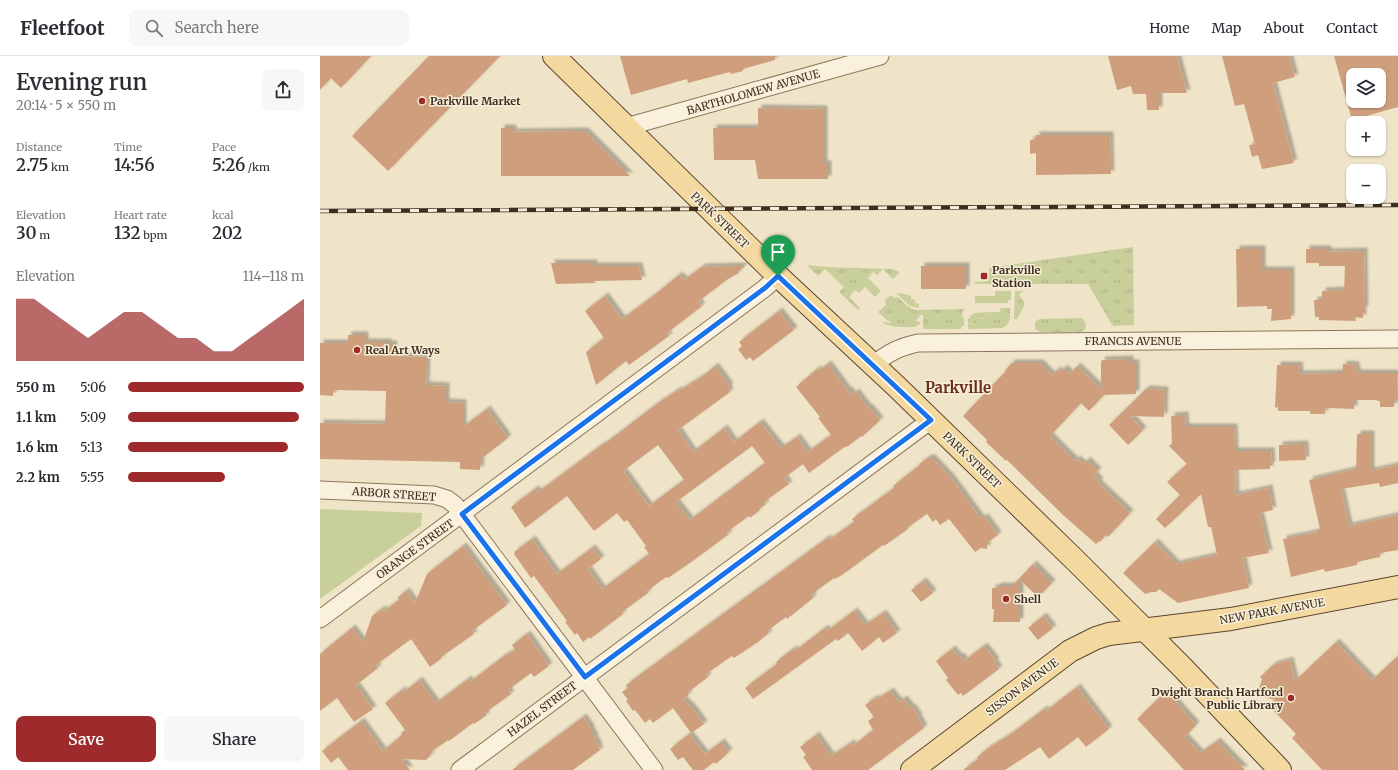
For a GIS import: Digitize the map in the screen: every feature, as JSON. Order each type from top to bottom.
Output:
[{"type":"main road","name":"PARK STREET","points":[[554,56],[778,276],[931,420],[1145,630],[1280,770]]},
{"type":"main road","name":"NEW PARK AVENUE","points":[[1145,630],[1231,619],[1398,587]]},
{"type":"main road","name":"SISSON AVENUE","points":[[912,770],[1077,647],[1109,634],[1145,630]]},
{"type":"street","name":"BARTHOLOMEW AVENUE","points":[[626,127],[880,56]]},
{"type":"street","name":"ORANGE STREET","points":[[320,619],[765,288],[778,276]]},
{"type":"street","name":"FRANCIS AVENUE","points":[[873,365],[902,347],[918,343],[1398,339]]},
{"type":"street","name":"HAZEL STREET","points":[[460,770],[931,420]]},
{"type":"street","name":"ARBOR STREET","points":[[320,490],[434,495],[447,499],[455,505],[654,770]]},
{"type":"green space","points":[[1133,247],[1134,325],[1112,325],[1088,284],[1012,284],[1012,281],[994,281],[993,277],[989,277],[989,268]]},
{"type":"green space","points":[[807,265],[892,269],[900,272],[893,279],[883,269],[877,275],[873,272],[868,278],[881,291],[875,297],[865,287],[859,293],[855,290],[849,297],[860,308],[858,310],[839,292],[844,287],[825,269],[818,276]]},
{"type":"green space","points":[[988,277],[993,277],[994,281],[1012,281],[1012,284],[975,284],[975,282],[988,281]]},
{"type":"green space","points":[[995,291],[1011,291],[1011,299],[1008,303],[975,303],[975,296],[995,296]]},
{"type":"green space","points":[[1015,291],[1024,291],[1019,294],[1025,304],[1017,319],[1014,319]]},
{"type":"green space","points":[[898,292],[900,294],[911,296],[911,299],[915,300],[915,303],[919,304],[919,308],[910,306],[897,294]]},
{"type":"green space","points":[[891,295],[894,298],[898,297],[914,310],[964,308],[962,317],[964,318],[964,326],[962,326],[961,329],[923,329],[923,315],[920,315],[916,321],[920,322],[920,324],[916,327],[887,325],[883,322],[891,322],[878,312],[886,305],[885,300]]},
{"type":"green space","points":[[1000,308],[1010,308],[1010,320],[1002,328],[968,329],[968,323],[971,324],[976,319],[982,319],[990,315],[991,312],[1000,312]]},
{"type":"green space","points":[[991,312],[987,317],[976,319],[973,323],[968,323],[968,318],[970,318],[970,315],[973,315],[973,313]]},
{"type":"green space","points":[[1081,318],[1086,324],[1085,330],[1081,332],[1040,332],[1035,329],[1036,322],[1040,319]]},
{"type":"green space","points":[[320,509],[422,513],[421,526],[320,599]]},
{"type":"building","points":[[320,56],[371,56],[341,88],[331,78],[320,90]]},
{"type":"building","name":"Parkville Market","points":[[429,56],[500,56],[388,171],[352,136]]},
{"type":"building","points":[[620,56],[775,56],[775,60],[731,74],[730,72],[688,83],[687,79],[631,95]]},
{"type":"building","points":[[1108,56],[1177,56],[1187,93],[1159,93],[1159,110],[1147,110],[1146,94],[1133,94],[1131,86],[1117,90]]},
{"type":"building","points":[[1222,56],[1289,56],[1295,77],[1273,83],[1294,163],[1262,169],[1258,155],[1252,157],[1249,145],[1255,144],[1244,104],[1235,106]]},
{"type":"building","points":[[1334,56],[1398,56],[1398,107],[1366,116],[1351,116],[1349,108],[1386,108],[1386,68],[1346,68],[1346,99]]},
{"type":"building","points":[[758,108],[824,109],[824,164],[828,164],[828,179],[758,179],[755,160],[714,160],[713,128],[758,128]]},
{"type":"building","points":[[501,128],[513,128],[513,132],[585,131],[630,176],[501,176]]},
{"type":"building","points":[[1036,135],[1110,135],[1111,174],[1036,175],[1036,153],[1030,154],[1030,140],[1036,140]]},
{"type":"building","points":[[1236,249],[1262,249],[1262,270],[1291,270],[1291,319],[1271,321],[1272,309],[1267,309],[1267,306],[1237,307]]},
{"type":"building","points":[[1306,249],[1328,249],[1328,252],[1364,251],[1365,309],[1363,309],[1363,318],[1355,317],[1356,321],[1319,320],[1319,317],[1315,317],[1314,300],[1322,300],[1322,291],[1344,290],[1345,266],[1319,266],[1319,263],[1306,263]]},
{"type":"building","points":[[551,263],[594,263],[594,266],[639,266],[642,280],[594,281],[596,283],[556,284]]},
{"type":"building","points":[[745,266],[738,272],[739,273],[728,279],[699,301],[701,307],[667,333],[669,336],[629,365],[626,361],[596,385],[586,352],[604,338],[585,311],[605,296],[622,319],[679,275],[684,280],[702,267]]},
{"type":"building","points":[[921,266],[966,266],[966,289],[921,289]]},
{"type":"building","points":[[779,311],[794,330],[753,361],[750,357],[746,360],[738,349],[742,346],[739,342]]},
{"type":"building","points":[[348,335],[365,335],[365,342],[388,342],[388,344],[394,344],[393,356],[427,357],[426,385],[446,386],[446,402],[463,403],[463,427],[487,409],[508,438],[481,459],[480,470],[460,469],[460,462],[320,459],[320,423],[385,424],[386,391],[333,390],[333,396],[320,395],[320,343],[348,343]]},
{"type":"building","points":[[1130,359],[1130,363],[1136,363],[1136,394],[1104,395],[1089,411],[1081,403],[1050,436],[1075,461],[1077,459],[1083,464],[1087,460],[1098,471],[1094,475],[1100,481],[1098,483],[1130,513],[1108,537],[1106,535],[1096,544],[986,442],[987,440],[963,416],[1012,363],[1040,363],[1052,375],[1057,370],[1060,372],[1064,368],[1070,374],[1077,366],[1101,389],[1102,360]]},
{"type":"building","points":[[828,364],[848,391],[849,390],[852,395],[856,392],[868,408],[869,407],[880,420],[862,437],[861,436],[847,447],[843,448],[809,473],[803,464],[784,478],[789,484],[764,502],[766,504],[759,509],[760,510],[727,532],[729,534],[694,560],[668,578],[666,577],[647,591],[648,593],[622,612],[623,614],[590,639],[589,637],[583,642],[577,633],[575,635],[565,622],[567,621],[534,576],[531,578],[514,552],[532,539],[557,574],[592,548],[601,559],[588,569],[602,589],[649,554],[644,547],[646,546],[627,520],[624,522],[617,513],[594,531],[567,496],[525,528],[511,507],[535,489],[538,492],[658,403],[703,376],[715,366],[730,386],[728,388],[730,392],[678,430],[693,452],[724,428],[734,442],[760,422],[781,448],[797,437],[808,452],[831,435],[818,418],[820,417],[796,387],[817,369],[818,371]],"holes":[[[658,445],[684,480],[649,506],[623,471]],[[752,446],[765,463],[690,520],[676,502]]]},
{"type":"building","points":[[1343,364],[1356,365],[1357,373],[1397,374],[1398,400],[1394,400],[1394,407],[1380,407],[1380,401],[1377,400],[1354,400],[1354,409],[1326,408],[1325,414],[1310,414],[1310,411],[1278,411],[1278,407],[1275,408],[1277,365],[1299,365],[1300,374],[1342,373]]},
{"type":"building","points":[[1146,389],[1165,390],[1164,417],[1130,416],[1143,430],[1128,445],[1109,425]]},
{"type":"building","points":[[1185,415],[1186,427],[1234,427],[1235,451],[1271,451],[1272,465],[1270,465],[1270,469],[1235,470],[1236,495],[1269,488],[1273,510],[1260,513],[1269,553],[1243,558],[1249,588],[1178,603],[1159,589],[1156,592],[1145,594],[1123,573],[1155,542],[1176,564],[1217,555],[1211,527],[1208,527],[1201,494],[1165,528],[1156,519],[1180,495],[1167,482],[1187,464],[1169,446],[1172,443],[1171,416]]},
{"type":"building","points":[[1357,434],[1371,434],[1371,471],[1398,465],[1398,483],[1380,487],[1379,483],[1341,489],[1349,526],[1398,515],[1398,550],[1380,553],[1380,557],[1357,562],[1357,565],[1325,572],[1324,569],[1291,577],[1283,539],[1318,532],[1317,529],[1320,529],[1309,480],[1356,469]]},
{"type":"building","points":[[1305,444],[1306,460],[1279,461],[1279,445]]},
{"type":"building","points":[[928,458],[932,458],[951,478],[981,519],[985,517],[998,535],[987,543],[987,549],[981,548],[975,552],[949,519],[940,525],[936,519],[933,522],[927,514],[884,546],[883,545],[842,575],[835,579],[834,578],[812,594],[813,598],[787,619],[786,617],[767,631],[769,633],[758,642],[734,658],[732,656],[706,674],[708,677],[687,693],[689,695],[683,699],[694,710],[704,724],[691,733],[673,708],[653,723],[650,719],[645,723],[635,710],[633,711],[622,692],[628,688],[626,685],[827,538],[829,540],[854,522],[852,519],[894,488],[893,486]]},
{"type":"building","points":[[463,546],[507,605],[472,631],[474,634],[441,657],[442,658],[430,667],[411,639],[376,665],[378,668],[356,685],[373,709],[354,722],[337,698],[320,711],[320,654],[352,628],[363,642],[372,616],[382,609],[384,611],[399,600],[398,597],[406,591],[415,603],[427,574]]},
{"type":"building","name":"Shell","points":[[1033,564],[1052,583],[1038,597],[1020,580],[1020,622],[993,622],[994,609],[992,609],[992,588],[997,588],[997,586],[1012,586]]},
{"type":"building","points":[[923,581],[933,593],[921,602],[911,590]]},
{"type":"building","points":[[854,611],[865,625],[883,613],[897,633],[883,643],[879,637],[862,651],[848,633],[838,641],[836,639],[753,699],[745,688],[777,664],[776,662],[793,649],[795,651],[825,628],[827,631]]},
{"type":"building","points":[[1043,616],[1053,628],[1038,640],[1028,628]]},
{"type":"building","points":[[527,634],[549,666],[534,677],[531,673],[508,690],[511,694],[485,713],[487,715],[431,752],[430,756],[426,760],[401,759],[410,770],[348,770],[338,757],[331,763],[322,751],[361,721],[383,751],[402,735],[401,733],[405,730],[385,703],[402,690],[404,692],[419,680],[436,703],[468,679],[470,682],[504,656],[515,650],[512,645]]},
{"type":"building","points":[[1336,642],[1372,680],[1398,656],[1398,770],[1322,770],[1292,738],[1296,734],[1269,706],[1275,700],[1257,695],[1262,679],[1260,677],[1273,665],[1290,660],[1295,681]]},
{"type":"building","points":[[984,646],[996,661],[994,662],[999,669],[963,696],[961,693],[958,695],[946,680],[948,678],[936,661],[952,649],[959,657],[961,656],[964,661]]},
{"type":"building","points":[[1077,687],[1109,729],[1086,747],[1078,737],[1049,759],[1040,747],[1005,770],[963,770],[978,759],[977,757],[987,749],[1011,734],[1044,709],[1046,711]]},
{"type":"building","points":[[890,691],[899,702],[904,699],[911,708],[912,707],[924,728],[868,770],[812,770],[803,757],[806,755],[800,747],[816,735],[831,756],[851,743],[853,746],[873,730],[868,721],[874,717],[865,705],[875,698],[876,700]]},
{"type":"building","points":[[1166,691],[1196,725],[1185,737],[1200,753],[1217,741],[1245,770],[1184,770],[1137,719]]},
{"type":"building","points":[[583,717],[591,728],[600,750],[573,770],[512,770]]},
{"type":"building","points":[[689,734],[705,754],[721,742],[729,752],[716,764],[714,762],[704,770],[693,770],[683,757],[678,760],[670,749]]},
{"type":"railway","points":[[320,211],[1398,205]]},
{"type":"place","name":"Parkville Market","points":[[422,101]]},
{"type":"place","name":"Parkville Station","points":[[984,276]]},
{"type":"place","name":"Real Art Ways","points":[[357,350]]},
{"type":"place","name":"Shell","points":[[1006,599]]},
{"type":"place","name":"Dwight Branch Hartford Public Library","points":[[1291,698]]},
{"type":"district","name":"Parkville","points":[[958,387]]},
{"type":"route","points":[[778,276],[931,420],[585,677],[462,514],[765,288],[778,276]]}]
